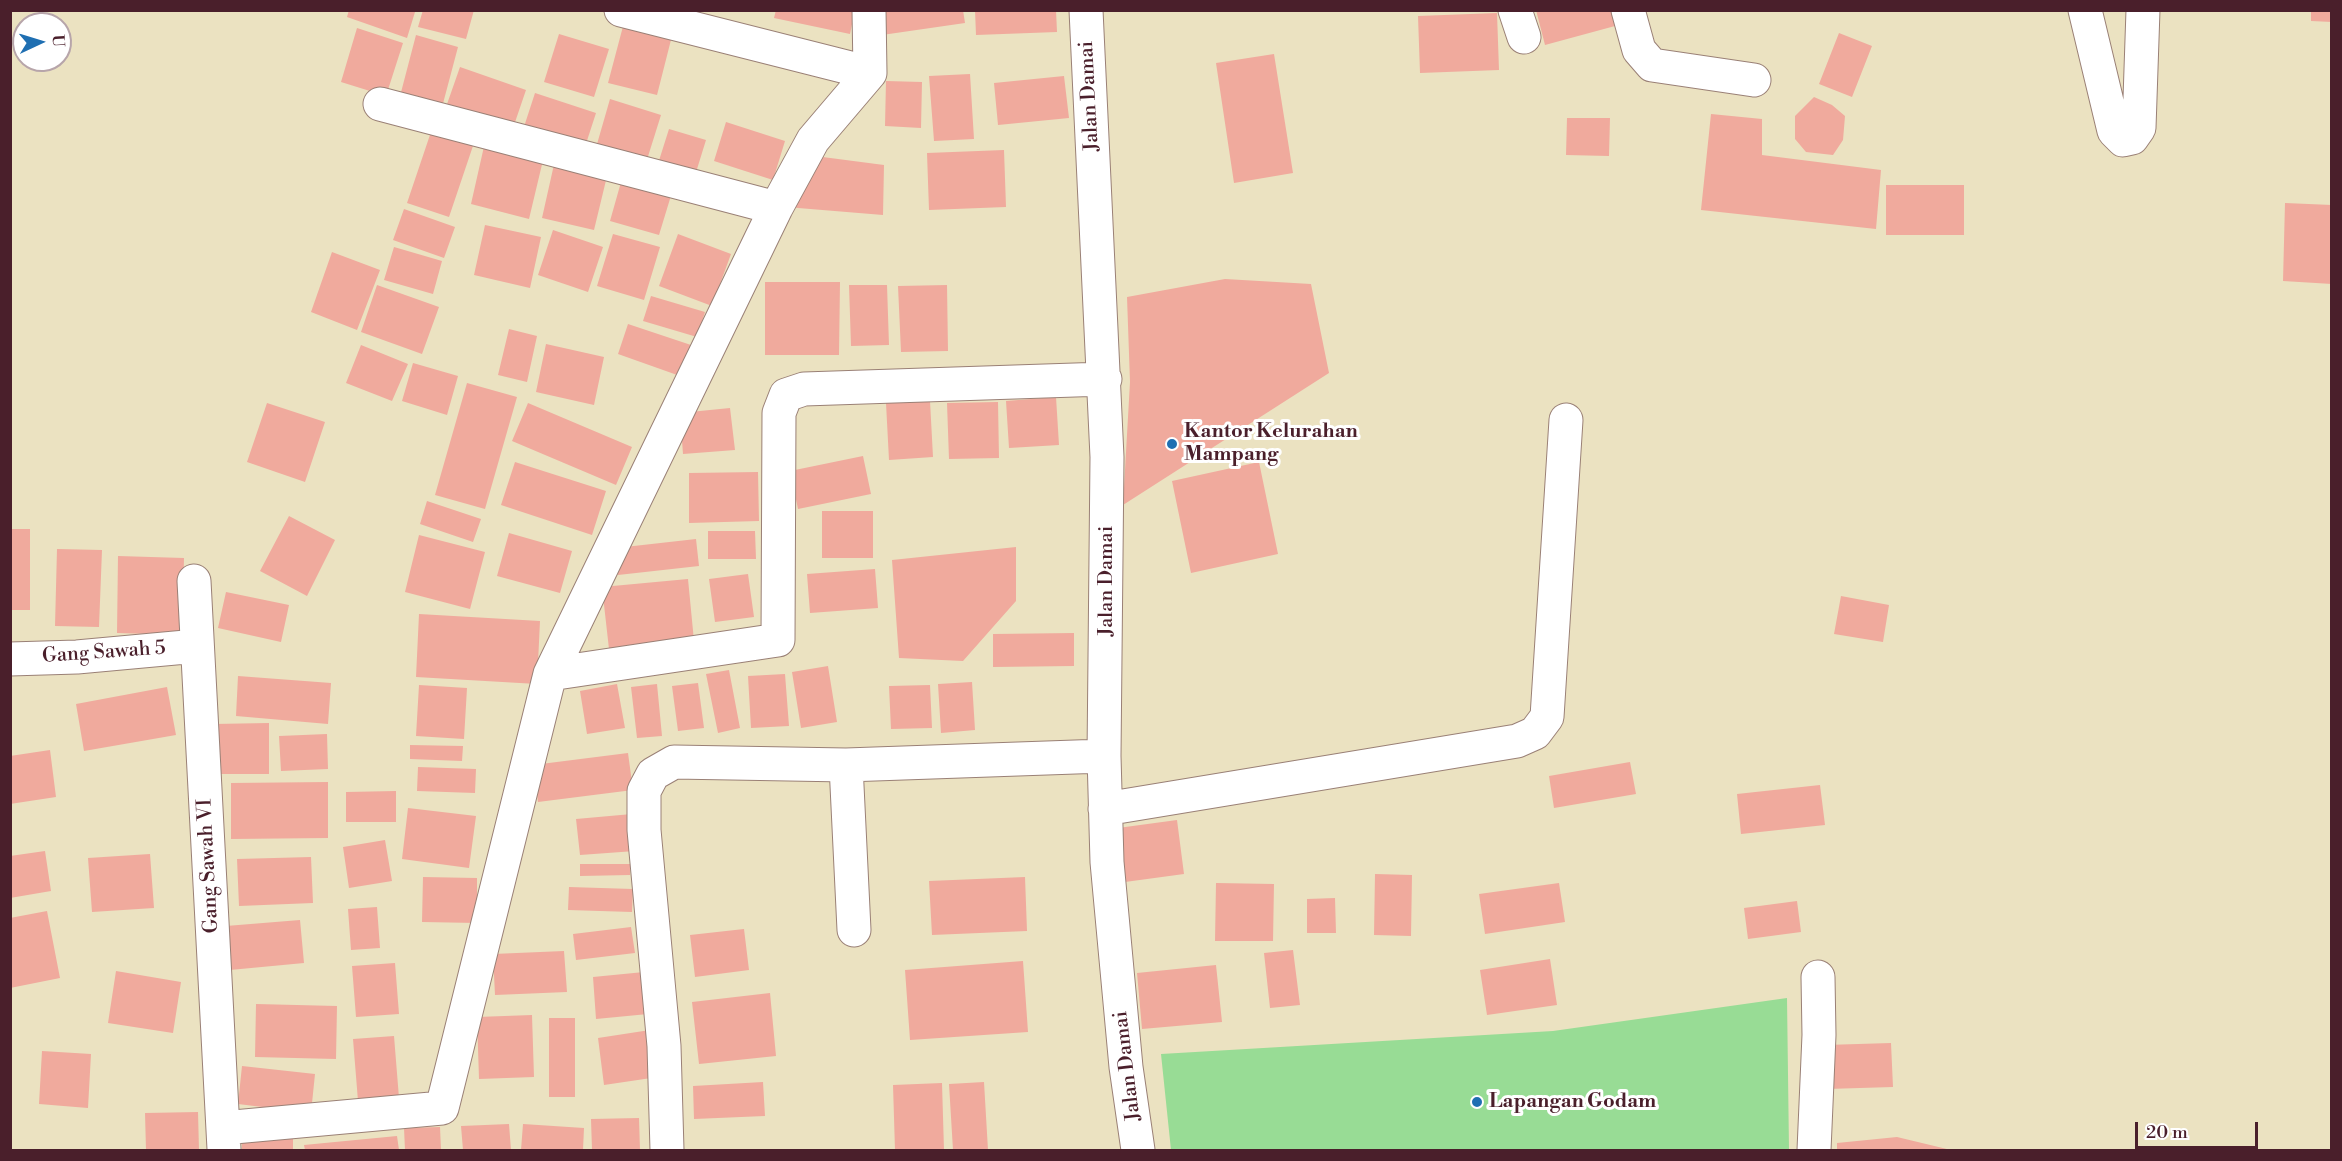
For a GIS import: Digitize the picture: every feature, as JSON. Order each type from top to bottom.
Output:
[{"type":"street","points":[[621,10],[870,73]]},
{"type":"street","points":[[223,1139],[442,1108],[550,674],[776,208],[813,140],[870,73],[869,10]]},
{"type":"street","name":"Jalan Damai","points":[[1086,10],[1105,379],[1107,468],[1104,756],[1107,862],[1126,1067],[1138,1150]]},
{"type":"street","points":[[1628,10],[1639,50],[1652,65],[1754,80]]},
{"type":"street","points":[[2085,10],[2114,132],[2123,140],[2132,138],[2139,128],[2143,10]]},
{"type":"street","points":[[380,104],[776,208]]},
{"type":"street","points":[[550,674],[778,640],[779,413],[786,395],[804,389],[1105,379]]},
{"type":"street","points":[[1106,809],[1517,741],[1535,733],[1547,717],[1566,420]]},
{"type":"street","name":"Gang Sawah VI","points":[[194,581],[223,1139]]},
{"type":"street","name":"Gang Sawah 5","points":[[10,658],[76,657],[197,646]]},
{"type":"street","points":[[667,1150],[664,1046],[644,830],[644,791],[653,774],[674,762],[846,765],[1104,756]]},
{"type":"street","points":[[846,765],[854,930]]},
{"type":"street","points":[[1814,1150],[1819,1035],[1818,976]]},
{"type":"green space","name":"Lapangan Godam","points":[[1787,998],[1789,1150],[1171,1150],[1161,1054],[1553,1031]]},
{"type":"building","points":[[349,10],[410,10],[415,12],[407,38],[347,17]]},
{"type":"building","points":[[423,10],[474,10],[466,39],[418,27]]},
{"type":"building","points":[[776,10],[855,10],[850,34],[774,18]]},
{"type":"building","points":[[878,10],[963,10],[965,23],[882,35]]},
{"type":"building","points":[[975,10],[1056,10],[1057,32],[976,35]]},
{"type":"building","points":[[1536,10],[1611,10],[1615,26],[1545,45]]},
{"type":"building","points":[[2311,10],[2332,10],[2332,22],[2311,21]]},
{"type":"building","points":[[1497,13],[1499,70],[1420,73],[1418,16]]},
{"type":"building","points":[[626,15],[674,28],[657,95],[608,83]]},
{"type":"building","points":[[357,28],[403,43],[386,96],[341,82]]},
{"type":"building","points":[[1839,33],[1872,46],[1852,97],[1819,84]]},
{"type":"building","points":[[559,34],[609,49],[594,97],[544,82]]},
{"type":"building","points":[[416,35],[458,47],[441,111],[399,100]]},
{"type":"building","points":[[1274,54],[1293,173],[1234,183],[1216,63]]},
{"type":"building","points":[[460,67],[526,90],[512,131],[446,107]]},
{"type":"building","points":[[970,74],[974,139],[934,141],[929,76]]},
{"type":"building","points":[[1064,76],[1069,118],[998,125],[994,83]]},
{"type":"building","points":[[886,81],[922,82],[921,128],[885,126]]},
{"type":"building","points":[[535,93],[596,113],[582,156],[521,136]]},
{"type":"building","points":[[1814,97],[1832,105],[1845,116],[1843,140],[1833,155],[1806,152],[1795,139],[1795,116]]},
{"type":"building","points":[[610,99],[661,115],[645,166],[595,151]]},
{"type":"building","points":[[1711,114],[1762,119],[1762,155],[1881,170],[1876,229],[1701,210]]},
{"type":"building","points":[[1567,118],[1610,118],[1609,156],[1566,155]]},
{"type":"building","points":[[726,122],[785,141],[773,180],[714,161]]},
{"type":"building","points":[[434,123],[476,137],[449,217],[407,203]]},
{"type":"building","points":[[669,129],[706,140],[693,182],[656,170]]},
{"type":"building","points":[[485,142],[544,156],[529,219],[471,204]]},
{"type":"building","points":[[1004,150],[1006,207],[929,210],[927,153]]},
{"type":"building","points":[[815,156],[884,165],[883,215],[786,207]]},
{"type":"building","points":[[555,160],[608,172],[594,230],[542,218]]},
{"type":"building","points":[[623,175],[673,189],[659,235],[610,221]]},
{"type":"building","points":[[1886,185],[1964,185],[1964,235],[1886,235]]},
{"type":"building","points":[[2285,203],[2332,205],[2332,284],[2283,281]]},
{"type":"building","points":[[404,209],[455,227],[444,258],[393,240]]},
{"type":"building","points":[[485,225],[541,237],[530,288],[474,275]]},
{"type":"building","points":[[553,230],[603,247],[588,292],[538,275]]},
{"type":"building","points":[[613,234],[660,247],[644,300],[597,286]]},
{"type":"building","points":[[678,234],[731,254],[712,306],[659,286]]},
{"type":"building","points":[[394,247],[442,261],[433,294],[384,280]]},
{"type":"building","points":[[332,252],[380,270],[357,330],[311,312]]},
{"type":"building","name":"Kantor Kelurahan Mampang","points":[[1225,279],[1311,284],[1329,373],[1123,505],[1130,382],[1127,297]]},
{"type":"building","points":[[765,282],[840,282],[839,355],[765,355]]},
{"type":"building","points":[[377,285],[439,307],[422,354],[361,332]]},
{"type":"building","points":[[849,285],[887,285],[889,345],[851,346]]},
{"type":"building","points":[[947,285],[948,351],[901,352],[898,286]]},
{"type":"building","points":[[651,296],[705,312],[697,337],[643,321]]},
{"type":"building","points":[[628,324],[691,345],[680,376],[618,354]]},
{"type":"building","points":[[509,329],[537,336],[527,382],[498,375]]},
{"type":"building","points":[[546,344],[604,357],[594,405],[536,392]]},
{"type":"building","points":[[361,345],[408,364],[392,401],[346,383]]},
{"type":"building","points":[[413,363],[458,376],[447,415],[402,401]]},
{"type":"building","points":[[467,383],[517,397],[485,509],[435,495]]},
{"type":"building","points":[[1056,397],[1059,445],[1009,448],[1006,401]]},
{"type":"building","points":[[930,401],[933,457],[889,460],[886,403]]},
{"type":"building","points":[[998,402],[999,458],[949,459],[947,403]]},
{"type":"building","points":[[267,403],[325,422],[305,482],[247,462]]},
{"type":"building","points":[[528,403],[632,447],[616,485],[512,441]]},
{"type":"building","points":[[730,408],[735,450],[683,454],[680,413]]},
{"type":"building","points":[[863,456],[871,494],[798,509],[790,471]]},
{"type":"building","points":[[515,462],[606,491],[592,535],[501,505]]},
{"type":"building","points":[[1259,462],[1278,554],[1191,573],[1172,481]]},
{"type":"building","points":[[758,472],[759,521],[689,523],[689,473]]},
{"type":"building","points":[[427,501],[481,519],[473,542],[420,524]]},
{"type":"building","points":[[822,511],[873,511],[873,558],[822,558]]},
{"type":"building","points":[[289,516],[335,540],[307,596],[260,571]]},
{"type":"building","points":[[10,529],[30,529],[30,610],[10,610]]},
{"type":"building","points":[[708,531],[755,531],[756,559],[708,559]]},
{"type":"building","points":[[509,533],[572,551],[560,593],[497,576]]},
{"type":"building","points":[[419,535],[485,552],[470,609],[405,592]]},
{"type":"building","points":[[696,539],[699,566],[618,575],[616,548]]},
{"type":"building","points":[[1016,547],[1016,601],[963,661],[899,658],[892,560]]},
{"type":"building","points":[[57,549],[102,550],[99,627],[55,626]]},
{"type":"building","points":[[118,556],[184,558],[182,635],[117,633]]},
{"type":"building","points":[[875,569],[878,608],[810,613],[807,574]]},
{"type":"building","points":[[748,574],[754,617],[715,622],[709,579]]},
{"type":"building","points":[[688,579],[694,641],[609,649],[602,587]]},
{"type":"building","points":[[226,592],[289,605],[281,642],[218,628]]},
{"type":"building","points":[[1841,596],[1889,605],[1883,642],[1834,634]]},
{"type":"building","points":[[419,614],[540,621],[537,684],[416,677]]},
{"type":"building","points":[[1074,633],[1074,666],[993,667],[993,634]]},
{"type":"building","points":[[828,666],[837,722],[801,728],[792,672]]},
{"type":"building","points":[[729,670],[740,728],[718,733],[706,674]]},
{"type":"building","points":[[785,674],[789,726],[751,728],[748,676]]},
{"type":"building","points":[[238,676],[331,683],[328,724],[236,716]]},
{"type":"building","points":[[972,682],[975,730],[941,733],[938,684]]},
{"type":"building","points":[[698,683],[704,728],[678,731],[672,686]]},
{"type":"building","points":[[617,684],[625,728],[587,734],[580,691]]},
{"type":"building","points":[[657,684],[662,736],[637,738],[631,687]]},
{"type":"building","points":[[419,685],[467,688],[464,739],[416,736]]},
{"type":"building","points":[[930,685],[932,728],[891,729],[889,686]]},
{"type":"building","points":[[167,687],[176,735],[84,751],[76,704]]},
{"type":"building","points":[[269,723],[269,774],[213,774],[213,724]]},
{"type":"building","points":[[327,734],[328,769],[281,771],[279,736]]},
{"type":"building","points":[[410,745],[463,746],[462,761],[410,759]]},
{"type":"building","points":[[50,750],[56,797],[10,804],[10,756]]},
{"type":"building","points":[[628,753],[633,790],[538,802],[533,765]]},
{"type":"building","points":[[1630,762],[1636,794],[1554,808],[1549,776]]},
{"type":"building","points":[[418,767],[476,769],[475,793],[417,791]]},
{"type":"building","points":[[328,782],[328,838],[231,839],[231,783]]},
{"type":"building","points":[[1820,785],[1825,825],[1741,834],[1737,794]]},
{"type":"building","points":[[396,791],[396,822],[346,822],[346,792]]},
{"type":"building","points":[[408,808],[476,816],[469,868],[402,859]]},
{"type":"building","points":[[632,814],[635,851],[580,855],[576,819]]},
{"type":"building","points":[[1177,820],[1184,874],[1125,882],[1118,828]]},
{"type":"building","points":[[385,840],[392,881],[349,888],[343,847]]},
{"type":"building","points":[[45,851],[51,891],[10,898],[10,856]]},
{"type":"building","points":[[150,854],[154,908],[92,912],[88,858]]},
{"type":"building","points":[[311,857],[313,903],[239,906],[237,859]]},
{"type":"building","points":[[580,864],[630,864],[630,875],[580,876]]},
{"type":"building","points":[[1375,874],[1412,875],[1411,936],[1374,935]]},
{"type":"building","points":[[423,877],[477,878],[477,923],[422,922]]},
{"type":"building","points":[[1025,877],[1027,931],[932,935],[929,881]]},
{"type":"building","points":[[1216,883],[1274,884],[1273,941],[1215,941]]},
{"type":"building","points":[[1559,883],[1565,922],[1485,934],[1479,894]]},
{"type":"building","points":[[569,887],[633,889],[632,912],[568,910]]},
{"type":"building","points":[[1335,898],[1336,933],[1307,933],[1307,899]]},
{"type":"building","points":[[1797,901],[1801,932],[1748,939],[1744,908]]},
{"type":"building","points":[[377,907],[380,948],[351,950],[348,909]]},
{"type":"building","points":[[47,911],[60,978],[10,988],[10,918]]},
{"type":"building","points":[[300,920],[304,963],[230,970],[226,926]]},
{"type":"building","points":[[631,927],[635,953],[576,960],[573,934]]},
{"type":"building","points":[[744,929],[749,970],[695,977],[690,935]]},
{"type":"building","points":[[1293,950],[1300,1005],[1270,1008],[1264,953]]},
{"type":"building","points":[[564,951],[567,992],[495,995],[493,954]]},
{"type":"building","points":[[1550,959],[1557,1005],[1487,1015],[1480,970]]},
{"type":"building","points":[[1023,961],[1028,1032],[910,1040],[905,970]]},
{"type":"building","points":[[395,963],[399,1014],[356,1017],[352,966]]},
{"type":"building","points":[[1216,965],[1222,1022],[1142,1029],[1137,973]]},
{"type":"building","points":[[116,971],[181,982],[173,1033],[108,1023]]},
{"type":"building","points":[[644,972],[648,1014],[596,1019],[593,977]]},
{"type":"building","points":[[770,993],[776,1056],[699,1064],[692,1002]]},
{"type":"building","points":[[256,1004],[337,1006],[336,1059],[255,1057]]},
{"type":"building","points":[[532,1015],[534,1077],[479,1079],[477,1017]]},
{"type":"building","points":[[549,1018],[575,1018],[575,1097],[549,1097]]},
{"type":"building","points":[[650,1030],[658,1077],[604,1085],[598,1038]]},
{"type":"building","points":[[394,1036],[399,1098],[358,1101],[353,1039]]},
{"type":"building","points":[[1891,1043],[1893,1087],[1827,1089],[1825,1045]]},
{"type":"building","points":[[42,1051],[91,1054],[88,1108],[39,1104]]},
{"type":"building","points":[[242,1066],[315,1074],[311,1113],[238,1104]]},
{"type":"building","points":[[763,1082],[765,1116],[694,1119],[693,1086]]},
{"type":"building","points":[[984,1082],[988,1150],[953,1150],[949,1084]]},
{"type":"building","points":[[942,1083],[944,1150],[895,1150],[893,1085]]},
{"type":"building","points":[[198,1112],[199,1150],[146,1150],[145,1113]]},
{"type":"building","points":[[639,1118],[640,1150],[592,1150],[591,1119]]},
{"type":"building","points":[[509,1124],[511,1150],[463,1150],[461,1126]]},
{"type":"building","points":[[523,1124],[584,1128],[583,1150],[521,1150]]},
{"type":"building","points":[[440,1127],[441,1150],[405,1150],[404,1128]]},
{"type":"building","points":[[242,1134],[293,1136],[293,1150],[242,1150]]},
{"type":"building","points":[[397,1136],[399,1150],[305,1150],[304,1145]]},
{"type":"building","points":[[1897,1137],[1951,1150],[1837,1150],[1837,1143]]},
{"type":"place","name":"Kantor Kelurahan Mampang","points":[[1172,444]]},
{"type":"place","name":"Lapangan Godam","points":[[1477,1102]]}]
